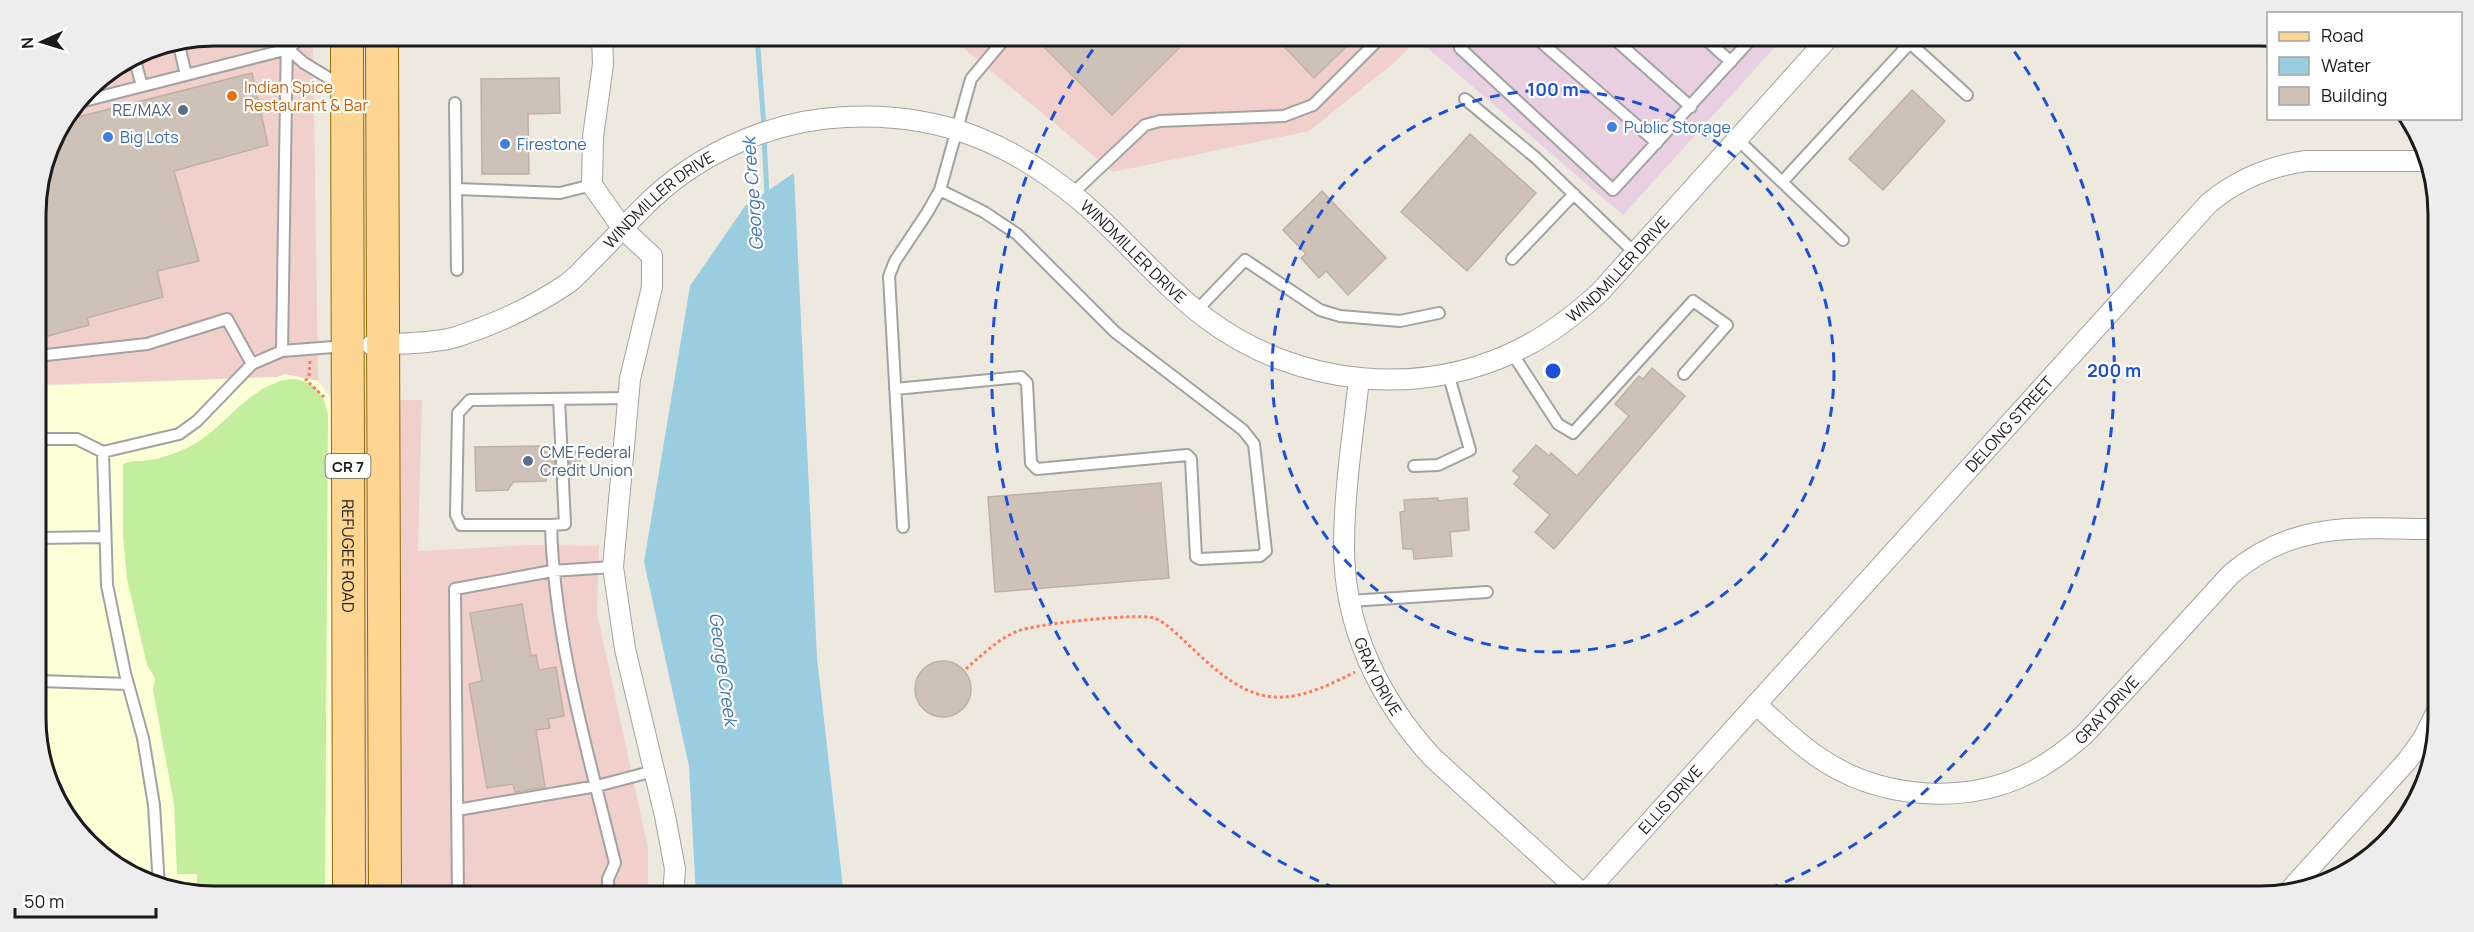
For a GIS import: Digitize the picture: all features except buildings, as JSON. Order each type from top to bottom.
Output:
[{"type":"main road","name":"REFUGEE ROAD","points":[[347,47],[348,89],[367,345],[385,886]]},
{"type":"main road","name":"REFUGEE ROAD","points":[[349,886],[367,345],[381,47]]},
{"type":"street","name":"WINDMILLER DRIVE","points":[[367,345],[453,338],[515,313],[567,285],[655,196],[702,159],[776,127],[845,117],[921,119],[980,136],[1038,169],[1072,194],[1197,310],[1230,335],[1285,362],[1330,374],[1359,378],[1407,379],[1468,369],[1512,353],[1552,331],[1600,292],[1821,46]]},
{"type":"street","points":[[602,47],[603,64],[593,137],[592,185],[623,229],[652,256],[652,287],[630,379],[613,567],[625,649],[675,869],[674,886]]},
{"type":"street","name":"DELONG STREET","points":[[1756,704],[2194,217],[2221,194],[2262,172],[2306,161],[2419,161]]},
{"type":"street","name":"GRAY DRIVE","points":[[1359,378],[1345,527],[1346,579],[1359,639],[1393,709],[1432,757],[1572,885]]},
{"type":"street","name":"GRAY DRIVE","points":[[1756,704],[1815,755],[1841,771],[1870,783],[1931,794],[1961,792],[1992,786],[2035,770],[2061,754],[2085,734],[2231,574],[2255,555],[2283,541],[2327,530],[2428,529]]},
{"type":"street","name":"ELLIS DRIVE","points":[[1594,885],[1756,704]]},
{"type":"street","points":[[2298,881],[2407,761],[2427,731]]},
{"type":"lane","points":[[1072,194],[1146,125],[1160,121],[1284,116],[1313,105],[1372,46]]},
{"type":"lane","points":[[1461,46],[1460,48],[1613,190],[1745,46]]},
{"type":"lane","points":[[1546,46],[1657,143]]},
{"type":"lane","points":[[1623,46],[1691,107]]},
{"type":"lane","points":[[1713,46],[1731,62]]},
{"type":"lane","points":[[1783,181],[1906,46]]},
{"type":"lane","points":[[1914,46],[1967,95]]},
{"type":"lane","points":[[93,99],[290,47]]},
{"type":"lane","points":[[903,527],[889,276],[940,190],[970,79],[998,47]]},
{"type":"lane","points":[[288,49],[304,63],[348,89]]},
{"type":"lane","points":[[282,351],[288,49]]},
{"type":"lane","points":[[180,50],[186,75]]},
{"type":"lane","points":[[136,66],[142,86]]},
{"type":"lane","points":[[1465,99],[1536,158],[1635,253]]},
{"type":"lane","points":[[456,103],[457,270]]},
{"type":"lane","points":[[1737,139],[1843,240]]},
{"type":"lane","points":[[456,189],[560,193],[592,185]]},
{"type":"lane","points":[[895,388],[1021,377],[1027,383],[1030,463],[1037,469],[1187,455],[1191,459],[1196,557],[1200,559],[1260,556],[1266,551],[1254,444],[1243,430],[1115,332],[1017,234],[984,212],[940,190]]},
{"type":"lane","points":[[1512,259],[1574,194]]},
{"type":"lane","points":[[1197,310],[1245,260],[1320,310],[1340,316],[1400,321],[1439,313]]},
{"type":"lane","points":[[1512,353],[1558,424],[1573,433],[1693,301],[1727,325],[1684,374]]},
{"type":"lane","points":[[47,355],[147,344],[227,319],[252,364]]},
{"type":"lane","points":[[47,440],[77,439],[103,452],[179,434],[197,420],[252,364],[282,351],[367,345]]},
{"type":"lane","points":[[1414,466],[1438,465],[1470,450],[1448,373]]},
{"type":"lane","points":[[559,399],[565,524],[461,525],[456,515],[458,413],[470,400],[628,398]]},
{"type":"lane","points":[[103,452],[107,585],[128,684],[143,738],[154,805],[158,876]]},
{"type":"lane","points":[[551,525],[552,571],[566,657],[615,863],[608,879],[608,886]]},
{"type":"lane","points":[[46,538],[105,537]]},
{"type":"lane","points":[[458,886],[455,589],[552,571],[613,567]]},
{"type":"lane","points":[[1350,601],[1487,592]]},
{"type":"lane","points":[[46,681],[128,684]]},
{"type":"lane","points":[[457,810],[597,786],[654,771]]},
{"type":"path","points":[[966,669],[1000,639],[1020,630],[1109,618],[1155,618],[1243,688],[1266,698],[1297,696],[1327,686],[1370,664]]},
{"type":"shaded area","points":[[1411,46],[1395,62],[1309,131],[1113,172],[962,47]]},
{"type":"shaded area","name":"Public Storage","points":[[1426,46],[1776,46],[1623,215]]},
{"type":"shaded area","points":[[203,47],[313,47],[318,381],[285,374],[277,377],[47,385],[47,203],[52,171],[59,150],[81,112],[104,88],[130,69],[160,55]]},
{"type":"shaded area","points":[[285,374],[318,381],[331,398],[336,431],[337,886],[192,884],[160,877],[140,868],[104,844],[75,811],[55,772],[46,718],[47,386],[277,377]]},
{"type":"shaded area","points":[[422,400],[418,551],[532,545],[599,546],[597,613],[648,848],[648,886],[214,886],[183,882],[113,851],[104,844],[88,828],[64,792],[55,772],[47,729],[47,401]]},
{"type":"green space","points":[[290,379],[311,384],[320,393],[328,414],[325,886],[197,884],[197,874],[177,874],[174,804],[153,690],[155,678],[147,665],[127,579],[123,535],[123,464],[164,457],[190,446],[213,431],[253,395],[276,382]]},
{"type":"water","points":[[794,173],[817,658],[843,886],[695,886],[689,766],[644,562],[690,286],[745,206]]},
{"type":"waterway","name":"George Creek","points":[[758,47],[764,127]]},
{"type":"waterway","name":"George Creek","points":[[764,136],[767,196]]},
{"type":"place","name":"Indian Spice Restaurant & Bar","points":[[232,96]]},
{"type":"place","name":"RE/MAX","points":[[183,110]]},
{"type":"place","name":"Public Storage","points":[[1612,127]]},
{"type":"place","name":"Big Lots","points":[[108,137]]},
{"type":"place","name":"Firestone","points":[[505,144]]},
{"type":"place","name":"CME Federal Credit Union","points":[[528,461]]}]
